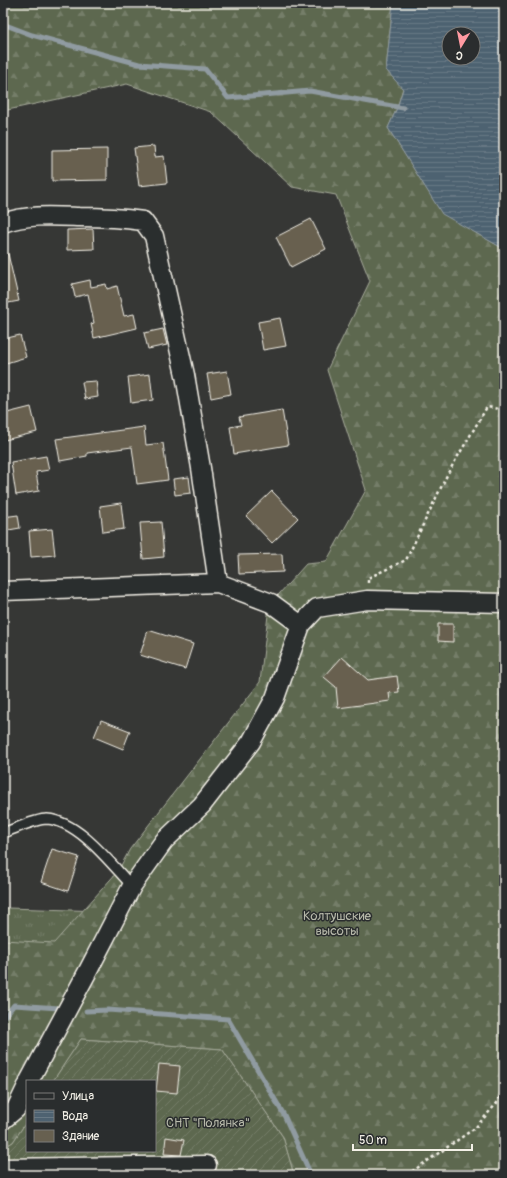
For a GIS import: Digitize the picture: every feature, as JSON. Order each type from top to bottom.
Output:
[{"type":"street","points":[[3,223],[16,218],[52,216],[122,218],[143,221],[154,236],[185,375],[201,468],[218,583]]},
{"type":"street","points":[[3,591],[218,583],[271,603],[302,624]]},
{"type":"street","points":[[30,1080],[132,886],[164,841],[202,805],[251,742],[275,698],[302,624],[317,608],[368,600],[504,603]]},
{"type":"street","points":[[3,1120],[16,1109],[26,1088]]},
{"type":"street","points":[[3,1168],[207,1165]]},
{"type":"lane","points":[[3,833],[46,819],[65,824],[83,834],[132,886]]},
{"type":"path","points":[[368,600],[368,578],[406,560],[448,473],[487,407],[504,410]]},
{"type":"path","points":[[407,1175],[475,1128],[496,1103],[504,1088]]},
{"type":"green space","name":"Колтушские высоты","points":[[3,3],[393,3],[386,70],[403,88],[397,108],[388,128],[442,213],[504,249],[504,1175],[294,1175],[283,1137],[222,1049],[81,1039],[54,1080],[26,1080],[26,1122],[13,1142],[3,1148],[3,940],[54,943],[118,871],[130,849],[260,682],[268,615],[271,603],[306,564],[326,562],[366,490],[327,370],[370,281],[336,195],[292,187],[211,112],[127,84],[3,111]]},
{"type":"green space","points":[[8,908],[103,911],[3,1092],[3,910]]},
{"type":"green space","name":"СНТ \"Полянка\"","points":[[81,1039],[222,1049],[283,1137],[294,1175],[3,1175],[3,1148],[13,1142],[26,1122],[26,1152],[156,1152],[156,1080],[54,1080]]},
{"type":"water","points":[[393,3],[504,3],[504,249],[442,214],[388,128],[397,108],[403,89],[386,70]]},
{"type":"building","points":[[154,146],[155,157],[164,156],[167,183],[139,186],[134,148]]},
{"type":"building","points":[[107,149],[107,180],[52,181],[52,150]]},
{"type":"building","points":[[311,219],[326,249],[291,267],[276,237]]},
{"type":"building","points":[[93,229],[94,249],[67,250],[67,230]]},
{"type":"building","points":[[8,254],[19,301],[3,304],[3,255]]},
{"type":"building","points":[[90,280],[91,287],[106,284],[107,289],[117,286],[124,316],[134,314],[137,328],[94,338],[91,324],[94,323],[88,294],[75,297],[72,284]]},
{"type":"building","points":[[280,318],[286,346],[263,350],[258,322]]},
{"type":"building","points":[[163,329],[167,345],[148,349],[144,333]]},
{"type":"building","points":[[20,335],[26,357],[3,364],[3,339]]},
{"type":"building","points":[[227,371],[231,394],[211,398],[207,374]]},
{"type":"building","points":[[150,374],[153,400],[131,403],[128,377]]},
{"type":"building","points":[[96,381],[98,397],[85,399],[82,382]]},
{"type":"building","points":[[31,407],[37,432],[5,440],[3,432],[3,414]]},
{"type":"building","points":[[282,410],[288,445],[234,454],[230,427],[241,425],[239,417]]},
{"type":"building","points":[[144,427],[146,445],[163,443],[168,480],[137,484],[132,447],[87,453],[87,456],[60,461],[56,439]]},
{"type":"building","points":[[46,456],[49,470],[36,472],[39,491],[16,495],[11,462]]},
{"type":"building","points":[[189,477],[191,493],[175,495],[173,479]]},
{"type":"building","points":[[272,491],[298,518],[272,543],[246,516]]},
{"type":"building","points":[[121,503],[124,529],[103,532],[100,506]]},
{"type":"building","points":[[18,515],[20,528],[3,531],[3,517]]},
{"type":"building","points":[[161,522],[164,557],[143,559],[140,523]]},
{"type":"building","points":[[52,529],[55,555],[31,557],[29,531]]},
{"type":"building","points":[[282,554],[283,572],[239,574],[238,555]]},
{"type":"building","points":[[438,624],[453,624],[453,642],[438,641]]},
{"type":"building","points":[[148,630],[193,644],[185,669],[140,655]]},
{"type":"building","points":[[342,657],[368,680],[397,676],[399,692],[389,693],[390,701],[338,708],[336,687],[324,677]]},
{"type":"building","points":[[101,720],[130,731],[123,749],[94,737]]},
{"type":"building","points":[[52,849],[79,857],[68,891],[41,882]]},
{"type":"building","points":[[159,1064],[180,1066],[177,1093],[156,1091]]},
{"type":"building","points":[[166,1137],[184,1140],[181,1155],[164,1154]]},
{"type":"waterway","points":[[3,24],[32,35],[139,64],[205,69],[228,98],[310,91],[403,108]]},
{"type":"waterway","points":[[3,1018],[14,1005],[59,1008]]},
{"type":"waterway","points":[[86,1011],[108,1010],[228,1019],[284,1115],[311,1175]]}]
